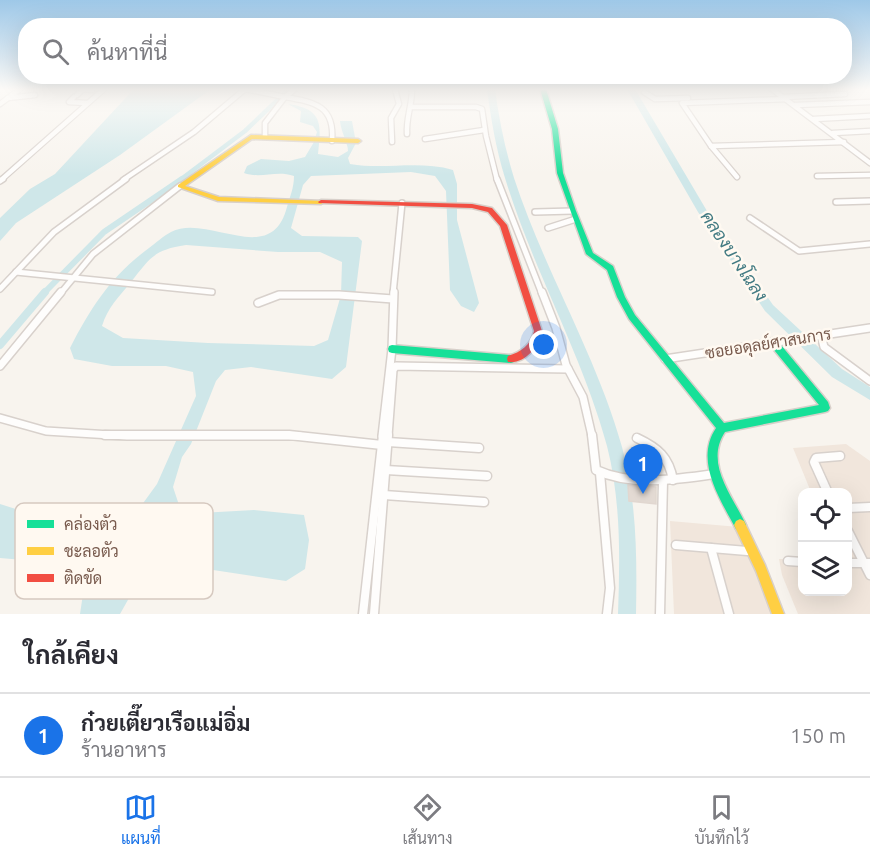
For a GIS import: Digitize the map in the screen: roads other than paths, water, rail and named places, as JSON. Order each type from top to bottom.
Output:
[{"type":"street","points":[[0,181],[71,118]]},
{"type":"street","points":[[0,289],[54,232],[211,118]]},
{"type":"street","points":[[265,136],[265,123],[269,118]]},
{"type":"street","points":[[327,141],[334,125],[332,118]]},
{"type":"street","points":[[391,118],[392,142]]},
{"type":"street","points":[[407,118],[407,134]]},
{"type":"street","points":[[482,118],[519,240],[555,324],[568,369],[577,379],[585,403],[591,424],[596,470],[604,474],[640,480],[668,480],[715,474]]},
{"type":"street","points":[[552,118],[560,173],[574,215],[591,254],[610,267],[621,297],[648,339],[722,428]]},
{"type":"street","points":[[692,118],[711,146],[737,177]]},
{"type":"street","points":[[813,119],[839,118]]},
{"type":"street","points":[[813,119],[870,163]]},
{"type":"street","points":[[425,139],[484,130]]},
{"type":"street","points":[[833,133],[870,131]]},
{"type":"street","points":[[0,366],[73,277],[108,240],[249,138],[265,136],[358,141]]},
{"type":"street","points":[[711,146],[844,142]]},
{"type":"street","points":[[817,176],[870,175]]},
{"type":"street","points":[[180,186],[225,200],[458,204],[486,208],[500,217],[537,324],[538,333],[534,345],[523,356],[511,359],[392,349]]},
{"type":"street","points":[[836,202],[870,201]]},
{"type":"street","points":[[374,614],[386,470],[385,444],[393,299],[402,203]]},
{"type":"street","points":[[535,212],[574,215]]},
{"type":"street","points":[[548,228],[574,215]]},
{"type":"street","points":[[750,218],[799,251],[870,244]]},
{"type":"street","points":[[16,272],[212,292]]},
{"type":"street","points":[[258,303],[275,295],[339,295],[393,299]]},
{"type":"street","name":"ซอยอดุลย์ศาสนการ","points":[[665,359],[870,328]]},
{"type":"street","points":[[820,335],[823,339],[820,341],[825,347],[870,381]]},
{"type":"street","points":[[775,342],[823,402],[825,408],[722,428],[715,436],[713,447],[715,474],[762,569],[778,614]]},
{"type":"street","points":[[363,614],[393,370],[396,366],[568,369]]},
{"type":"street","points":[[0,418],[46,431],[127,436],[289,435],[385,444],[479,448]]},
{"type":"street","points":[[637,438],[654,446],[668,459],[660,614]]},
{"type":"street","points":[[826,488],[814,462],[816,458],[840,456]]},
{"type":"street","points":[[386,470],[488,476]]},
{"type":"street","points":[[604,474],[610,588],[607,614]]},
{"type":"street","points":[[384,495],[484,502]]},
{"type":"street","points":[[852,508],[870,507]]},
{"type":"street","points":[[852,538],[867,563],[870,575]]},
{"type":"street","points":[[676,545],[747,551]]},
{"type":"street","points":[[711,548],[729,614]]},
{"type":"street","points":[[788,561],[798,562]]},
{"type":"water","points":[[107,118],[171,118],[120,155],[16,223],[0,241],[0,218],[30,189],[55,174]]},
{"type":"water","points":[[300,118],[316,118],[318,120],[320,135],[318,154],[338,157],[348,151],[340,121],[352,121],[356,143],[348,158],[350,164],[415,165],[453,170],[457,184],[457,220],[479,303],[474,312],[461,306],[450,290],[446,191],[435,176],[411,172],[311,176],[303,185],[291,228],[302,236],[358,237],[362,241],[346,367],[332,379],[251,367],[225,370],[216,381],[191,444],[182,457],[173,487],[178,503],[143,503],[157,484],[196,396],[193,372],[166,366],[112,366],[74,359],[70,348],[94,306],[113,281],[136,259],[171,232],[186,228],[253,237],[267,234],[279,225],[291,196],[294,176],[244,173],[247,166],[261,159],[289,161],[305,157],[317,132],[313,126],[300,122]],"holes":[[[186,245],[278,252],[320,252],[342,262],[341,295],[328,340],[314,346],[123,338],[102,326],[107,313],[142,268],[153,257],[166,250]]]},
{"type":"water","points":[[0,504],[15,509],[15,559],[0,558]]},
{"type":"water","points":[[254,510],[304,515],[309,540],[305,569],[286,581],[213,570],[213,512]]},
{"type":"water","points":[[82,599],[128,599],[120,614],[80,614]]},
{"type":"waterway","points":[[180,180],[245,131],[259,118]]},
{"type":"waterway","points":[[496,118],[514,191],[580,349],[614,446],[623,488],[627,530],[627,614]]},
{"type":"waterway","name":"คลองบางโฉลง","points":[[648,118],[703,212],[769,308],[837,373],[870,394]]},
{"type":"waterway","points":[[43,294],[104,232],[182,179]]},
{"type":"waterway","points":[[0,345],[45,292]]},
{"type":"place","name":"ก๋วยเตี๊ยวเรือแม่อิ่ม","points":[[643,494]]}]
